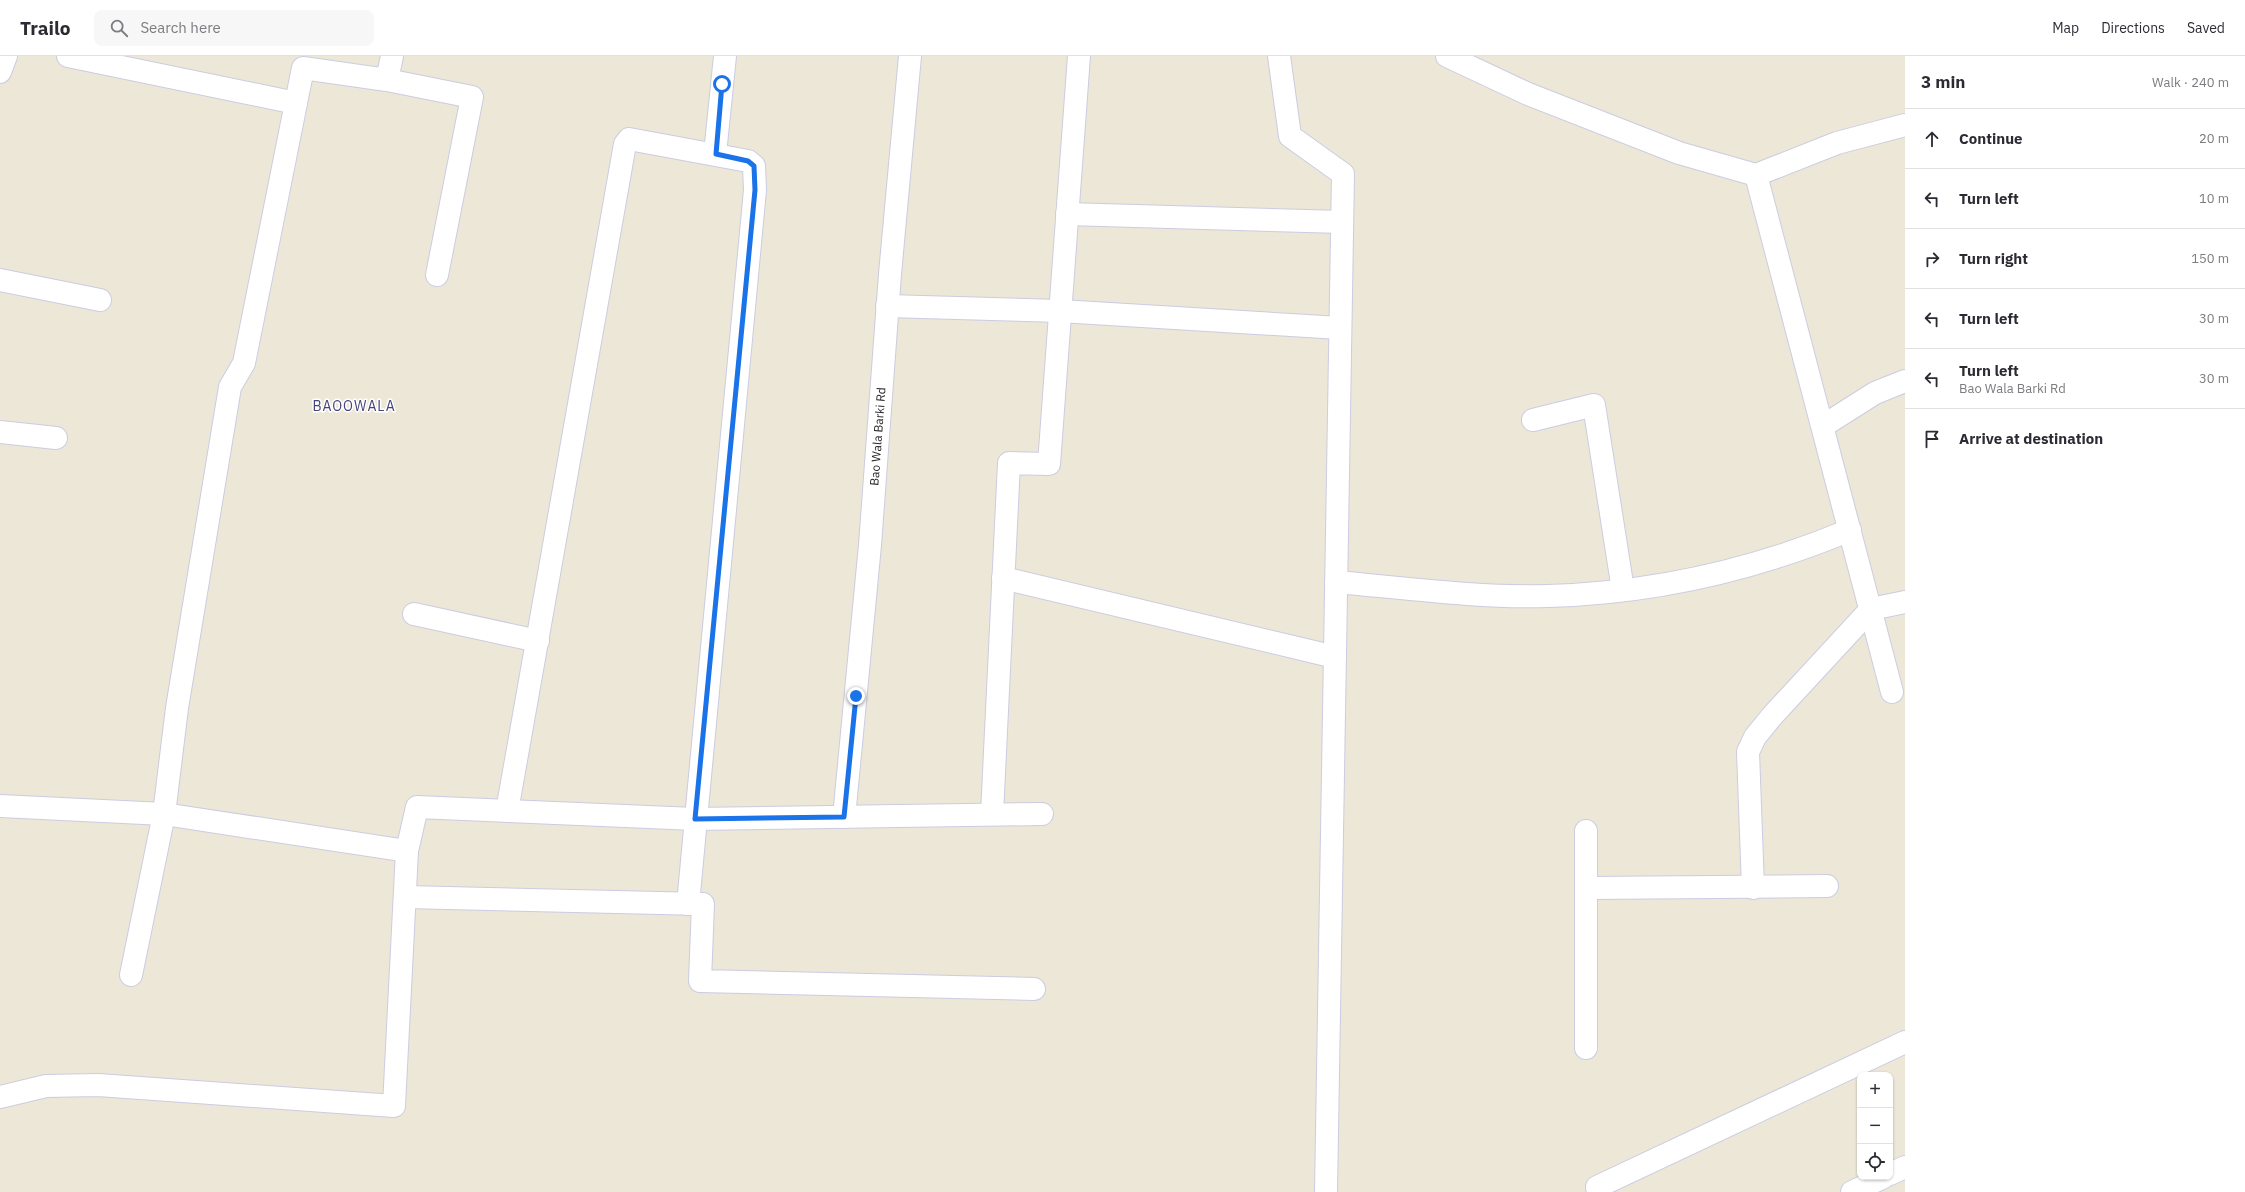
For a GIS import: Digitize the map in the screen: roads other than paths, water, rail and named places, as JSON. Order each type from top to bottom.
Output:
[{"type":"street","points":[[0,72],[6,56]]},
{"type":"street","points":[[68,56],[296,103]]},
{"type":"street","points":[[387,80],[392,56]]},
{"type":"street","points":[[716,154],[724,56]]},
{"type":"street","name":"Bao Wala Barki Rd","points":[[844,817],[870,546],[887,306],[910,56]]},
{"type":"street","points":[[992,814],[1009,463],[1049,464],[1079,56]]},
{"type":"street","points":[[1279,56],[1290,136],[1343,174],[1326,1192]]},
{"type":"street","points":[[1447,56],[1528,94],[1679,153],[1756,175],[1837,143],[1905,125]]},
{"type":"street","points":[[131,975],[164,814],[177,708],[230,387],[244,363],[303,68],[387,80],[472,98],[437,275]]},
{"type":"street","points":[[508,811],[625,144],[630,139],[748,161],[754,166],[755,190],[688,904]]},
{"type":"street","points":[[1756,175],[1892,692]]},
{"type":"street","points":[[1067,214],[1342,222]]},
{"type":"street","points":[[0,280],[100,300]]},
{"type":"street","points":[[887,306],[1060,311],[1340,328]]},
{"type":"street","points":[[1823,426],[1875,393],[1905,381]]},
{"type":"street","points":[[1533,420],[1594,405],[1623,590]]},
{"type":"street","points":[[0,432],[56,438]]},
{"type":"street","points":[[1336,582],[1453,592],[1546,596],[1623,590],[1657,586],[1728,572],[1803,550],[1850,530]]},
{"type":"street","points":[[1003,578],[1335,656]]},
{"type":"street","points":[[1753,888],[1748,752],[1755,738],[1773,715],[1871,609],[1905,602]]},
{"type":"street","points":[[414,614],[538,641]]},
{"type":"street","points":[[0,806],[164,814],[407,851]]},
{"type":"street","points":[[0,1097],[46,1086],[98,1085],[394,1106],[407,851],[417,807],[695,819],[1042,814]]},
{"type":"street","points":[[1586,831],[1588,888],[1586,1048]]},
{"type":"street","points":[[1588,888],[1753,888],[1827,886]]},
{"type":"street","points":[[405,897],[703,904],[700,981],[1034,989]]},
{"type":"street","points":[[1598,1192],[1597,1187],[1905,1042]]},
{"type":"street","points":[[1893,1173],[1905,1167]]},
{"type":"street","points":[[1852,1192],[1878,1180]]},
{"type":"district","name":"BAOOWALA","points":[[354,406]]}]
